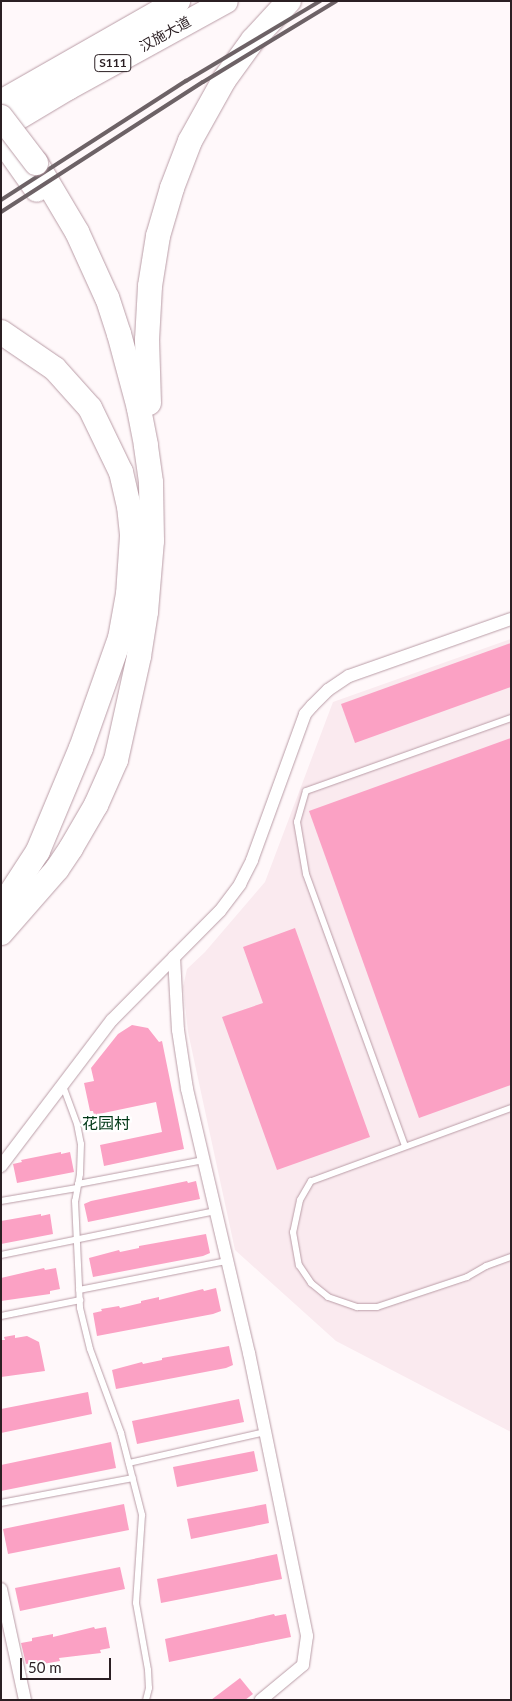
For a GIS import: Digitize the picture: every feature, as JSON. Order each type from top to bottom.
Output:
[{"type":"highway","name":"汉施大道","points":[[1,102],[178,1]]},
{"type":"highway","name":"汉施大道","points":[[1,128],[68,88],[226,1]]},
{"type":"highway","points":[[1,933],[57,869],[71,848],[96,805],[116,760],[133,691],[146,612],[152,541],[147,366],[148,313],[154,261],[164,212],[180,164],[201,119],[236,62],[288,1]]},
{"type":"highway","points":[[1,117],[30,167],[94,303],[126,411],[138,484],[128,594],[120,638],[81,748],[38,851],[1,908]]},
{"type":"highway","points":[[1,138],[30,167],[77,232],[107,298],[130,371],[144,436],[151,482]]},
{"type":"highway","points":[[1,332],[55,369],[90,408],[121,472],[129,506],[132,536]]},
{"type":"street","points":[[1,1166],[112,1020],[220,911],[240,884],[252,860],[305,714],[338,683],[361,671],[511,619]]},
{"type":"street","points":[[174,957],[178,1030],[187,1089],[265,1432],[306,1626],[307,1646],[303,1665],[261,1700]]},
{"type":"street","points":[[1,1589],[25,1700]]},
{"type":"lane","points":[[405,1146],[306,874],[297,822],[306,791],[511,718]]},
{"type":"lane","points":[[63,1085],[80,1135],[80,1174],[75,1201],[80,1300],[90,1349],[121,1433],[142,1515],[136,1603],[148,1670],[149,1688],[146,1700]]},
{"type":"lane","points":[[511,1108],[311,1181],[305,1190],[295,1216],[293,1243],[299,1265],[311,1283],[338,1302],[357,1307],[377,1307],[466,1277],[486,1266],[511,1257]]},
{"type":"lane","points":[[1,1202],[204,1160]]},
{"type":"lane","points":[[1,1255],[216,1211]]},
{"type":"lane","points":[[79,1290],[227,1261]]},
{"type":"lane","points":[[1,1316],[80,1300]]},
{"type":"lane","points":[[129,1463],[265,1432]]},
{"type":"lane","points":[[1,1503],[133,1478]]},
{"type":"shaded area","points":[[511,639],[511,1432],[336,1341],[235,1250],[188,1032],[183,987],[187,969],[205,952],[265,882],[333,702]]},
{"type":"building","points":[[511,643],[511,687],[355,743],[341,704]]},
{"type":"building","points":[[511,738],[511,1085],[419,1118],[309,811]]},
{"type":"building","points":[[295,928],[370,1137],[277,1170],[222,1017],[263,1003],[243,947]]},
{"type":"building","points":[[132,1025],[148,1028],[159,1042],[162,1041],[184,1149],[104,1166],[100,1145],[162,1132],[156,1102],[94,1115],[93,1111],[90,1111],[84,1083],[94,1081],[91,1068],[118,1034]]},
{"type":"building","points":[[61,1152],[61,1154],[70,1152],[74,1172],[17,1183],[13,1164],[22,1162],[21,1160]]},
{"type":"building","points":[[187,1181],[188,1183],[196,1181],[200,1199],[88,1222],[84,1204],[91,1201]]},
{"type":"building","points":[[41,1214],[41,1216],[50,1214],[53,1234],[1,1244],[1,1221]]},
{"type":"building","points":[[206,1234],[210,1253],[203,1256],[93,1277],[89,1258],[119,1250],[120,1252],[139,1248],[139,1246]]},
{"type":"building","points":[[44,1268],[45,1270],[56,1268],[60,1289],[50,1291],[50,1294],[1,1301],[1,1278]]},
{"type":"building","points":[[216,1288],[221,1311],[97,1336],[93,1313],[102,1311],[101,1309],[119,1306],[120,1308],[159,1297],[159,1300],[203,1289],[204,1291]]},
{"type":"building","points":[[15,1335],[15,1338],[27,1336],[39,1342],[45,1371],[1,1377],[1,1340],[5,1340],[4,1337]]},
{"type":"building","points":[[229,1346],[233,1365],[226,1368],[116,1389],[112,1370],[142,1362],[143,1364],[162,1360],[162,1358]]},
{"type":"building","points":[[88,1392],[92,1414],[1,1433],[1,1409]]},
{"type":"building","points":[[239,1399],[244,1422],[137,1444],[132,1421]]},
{"type":"building","points":[[111,1442],[116,1468],[1,1491],[1,1465]]},
{"type":"building","points":[[254,1451],[258,1471],[177,1487],[173,1467]]},
{"type":"building","points":[[124,1504],[129,1530],[8,1554],[3,1529]]},
{"type":"building","points":[[266,1504],[269,1523],[191,1539],[187,1519]]},
{"type":"building","points":[[277,1554],[282,1579],[161,1603],[157,1579]]},
{"type":"building","points":[[120,1567],[125,1589],[20,1611],[15,1588]]},
{"type":"building","points":[[274,1614],[275,1616],[286,1614],[291,1637],[169,1662],[165,1639]]},
{"type":"building","points":[[94,1627],[95,1629],[106,1627],[110,1648],[100,1650],[101,1653],[59,1658],[60,1661],[37,1665],[37,1662],[26,1664],[21,1643],[32,1641],[32,1638],[53,1634],[53,1637]]},
{"type":"building","points":[[240,1678],[253,1694],[245,1700],[211,1700]]},
{"type":"railway","points":[[1,200],[186,81],[320,1]]},
{"type":"railway","points":[[1,212],[203,82],[336,1]]},
{"type":"district","name":"花园村","points":[[106,1123]]}]
